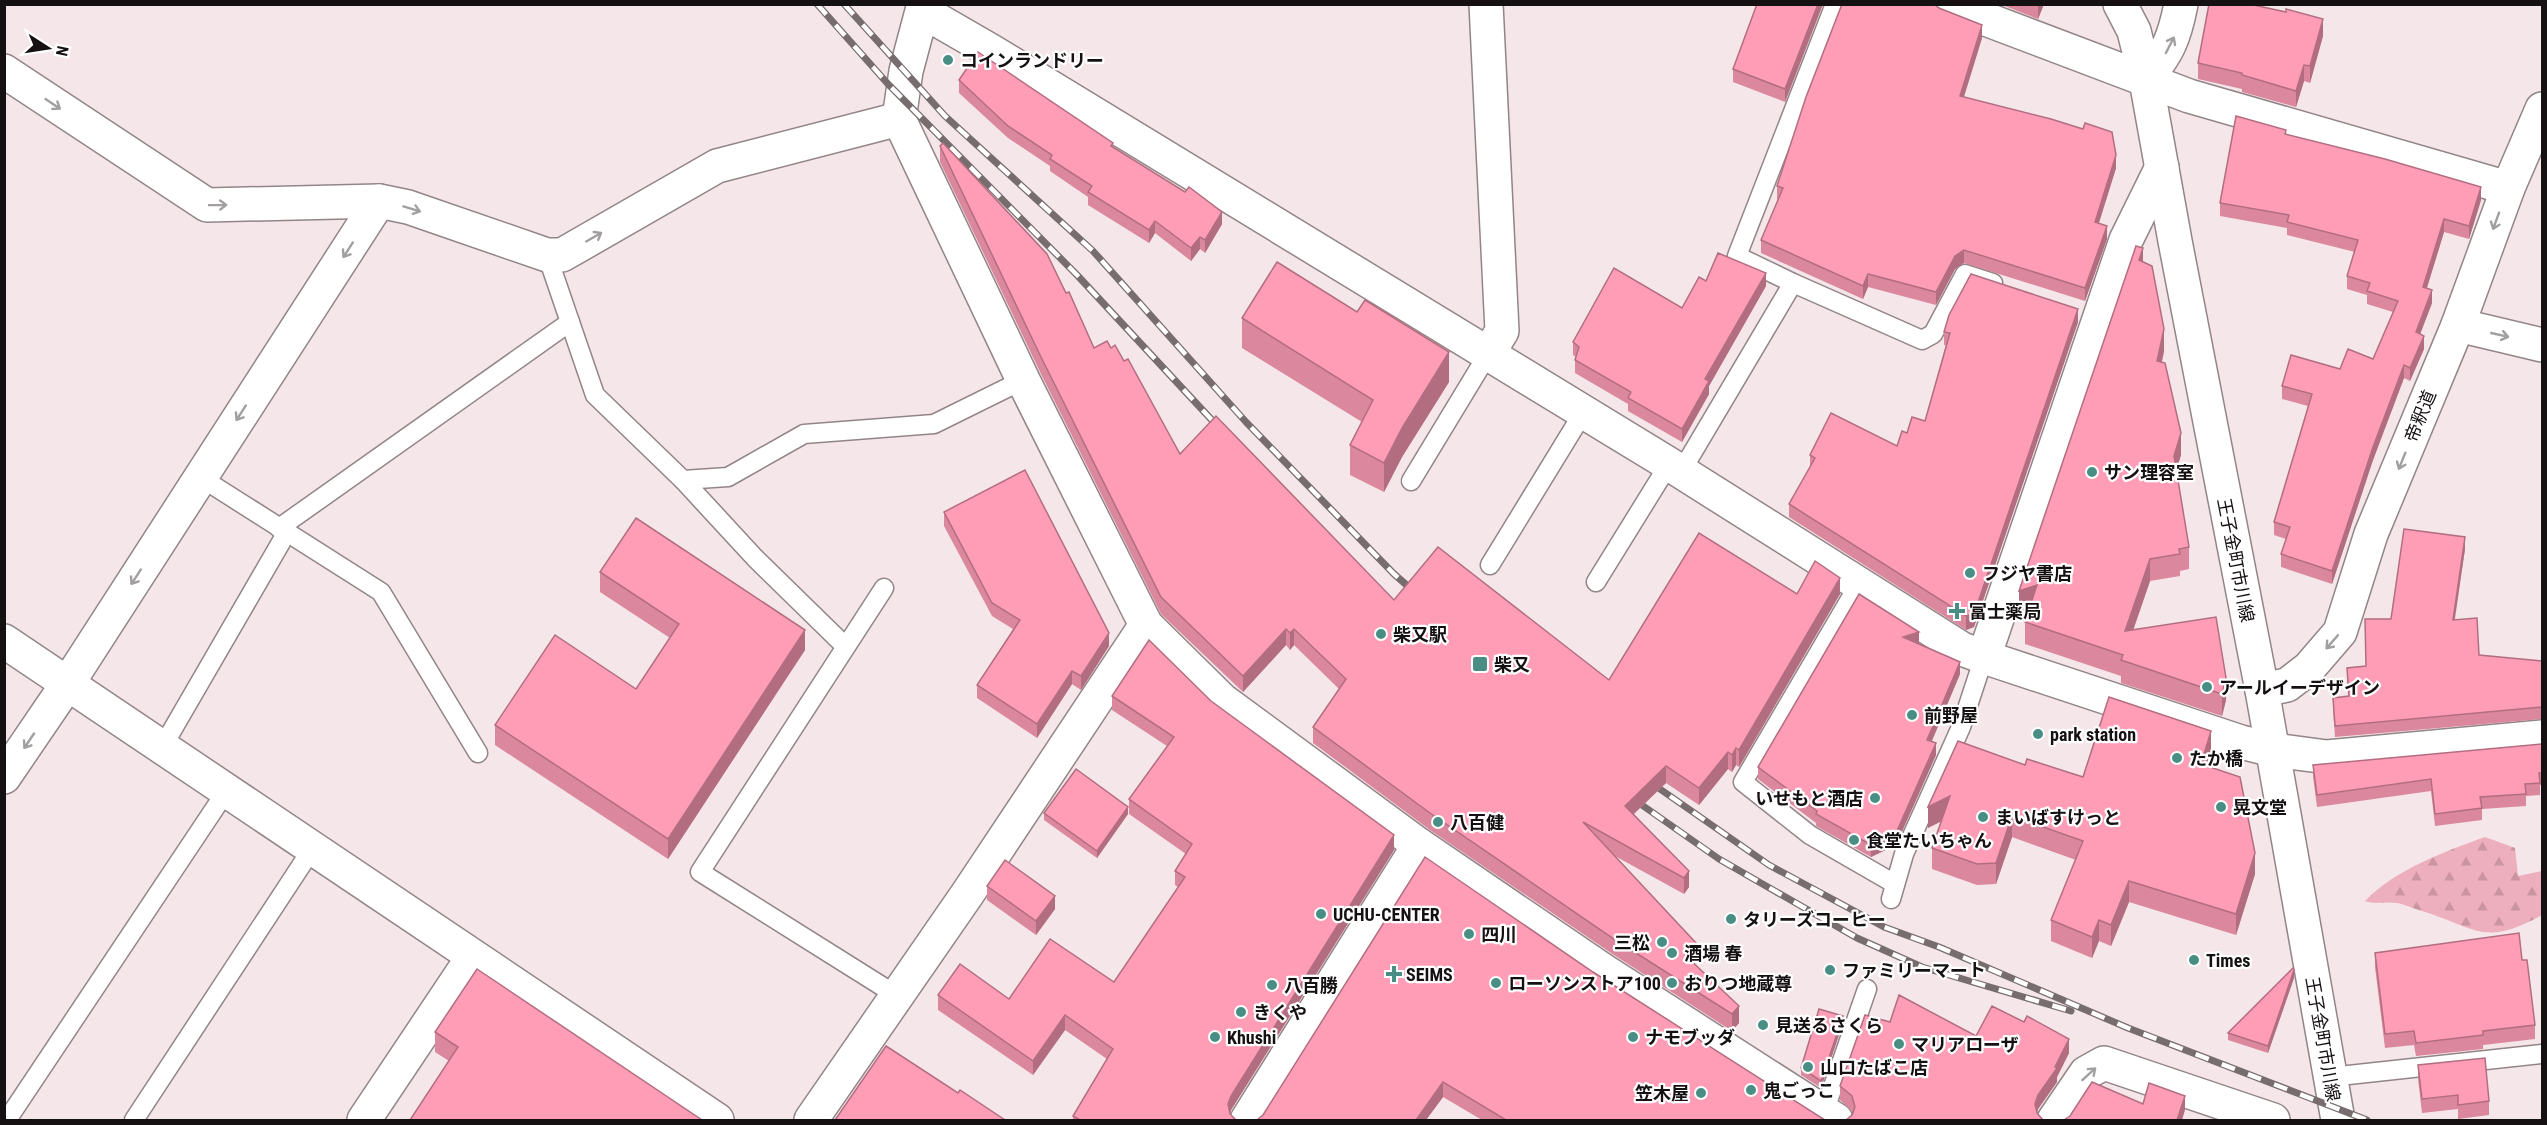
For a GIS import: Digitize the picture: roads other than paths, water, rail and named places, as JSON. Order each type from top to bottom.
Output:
[{"type":"street","points":[[1486,4],[1502,331],[1488,354]]},
{"type":"street","points":[[1946,4],[2189,96],[2508,188]]},
{"type":"street","name":"王子金町市川線","points":[[2120,4],[2134,31],[2146,80],[2262,690],[2338,1120]]},
{"type":"street","points":[[2146,80],[2175,37],[2181,4]]},
{"type":"street","points":[[1823,1117],[1419,845],[1222,699],[1146,625],[1023,380],[899,119],[915,8],[993,52],[1675,468],[1962,649],[2241,742],[2273,750],[2327,757],[2542,737]]},
{"type":"street","points":[[4,71],[207,205],[380,201],[408,207],[547,255],[562,255],[717,166],[899,119]]},
{"type":"street","name":"帝釈道","points":[[2262,690],[2287,685],[2295,680],[2309,668],[2340,632],[2372,534],[2458,325],[2508,188],[2542,109]]},
{"type":"street","points":[[1984,657],[2094,315],[2126,240],[2162,167]]},
{"type":"street","points":[[4,777],[68,684],[380,201]]},
{"type":"street","points":[[2458,325],[2542,345]]},
{"type":"street","points":[[811,1120],[968,893],[1146,625]]},
{"type":"street","points":[[4,641],[717,1120]]},
{"type":"street","points":[[1247,1120],[1419,845]]},
{"type":"street","points":[[363,1120],[473,957]]},
{"type":"street","points":[[2054,1120],[2086,1073],[2104,1063],[2273,1120]]},
{"type":"lane","points":[[1835,4],[1737,256],[1922,340],[1933,334],[1965,274],[2010,288]]},
{"type":"lane","points":[[547,255],[595,395],[683,480],[755,558],[845,646]]},
{"type":"lane","points":[[1596,582],[1675,468],[1793,283]]},
{"type":"lane","points":[[163,746],[283,530],[570,322]]},
{"type":"lane","points":[[1411,481],[1488,354]]},
{"type":"lane","points":[[683,480],[728,477],[804,434],[934,424],[1023,380]]},
{"type":"lane","points":[[1490,566],[1583,413]]},
{"type":"lane","points":[[200,477],[381,592],[478,753]]},
{"type":"lane","points":[[1859,584],[1743,782],[1810,835],[1893,892],[1904,854],[1961,727],[1984,657]]},
{"type":"lane","points":[[884,588],[700,872],[896,995]]},
{"type":"lane","points":[[7,1120],[227,790]]},
{"type":"lane","points":[[134,1120],[312,849]]},
{"type":"lane","points":[[1823,1117],[1867,989]]},
{"type":"lane","points":[[2330,1077],[2542,1054]]},
{"type":"railway","points":[[817,4],[888,84],[1077,275],[1223,432]]},
{"type":"railway","points":[[844,4],[945,116],[1093,251],[1246,422],[1394,574],[1418,595]]},
{"type":"railway","points":[[1647,780],[1769,865],[1884,927],[1939,947],[2128,1028],[2367,1120]]},
{"type":"railway","points":[[1629,796],[1719,859],[1857,938],[1922,967],[2071,1011]]},
{"type":"place","name":"コインランドリー","points":[[948,60]]},
{"type":"place","name":"サン理容室","points":[[2092,472]]},
{"type":"place","name":"フジヤ書店","points":[[1970,573]]},
{"type":"place","name":"富士薬局","points":[[1957,611]]},
{"type":"place","name":"柴又駅","points":[[1381,634]]},
{"type":"place","name":"柴又","points":[[1480,664]]},
{"type":"place","name":"アールイーデザイン","points":[[2207,687]]},
{"type":"place","name":"前野屋","points":[[1912,715]]},
{"type":"place","name":"park station","points":[[2038,734]]},
{"type":"place","name":"たか橋","points":[[2177,758]]},
{"type":"place","name":"いせもと酒店","points":[[1875,798]]},
{"type":"place","name":"晃文堂","points":[[2221,807]]},
{"type":"place","name":"まいばすけっと","points":[[1983,817]]},
{"type":"place","name":"八百健","points":[[1438,822]]},
{"type":"place","name":"食堂たいちゃん","points":[[1854,840]]},
{"type":"place","name":"UCHU-CENTER","points":[[1321,914]]},
{"type":"place","name":"タリーズコーヒー","points":[[1731,919]]},
{"type":"place","name":"四川","points":[[1469,934]]},
{"type":"place","name":"三松","points":[[1662,942]]},
{"type":"place","name":"酒場 春","points":[[1672,953]]},
{"type":"place","name":"Times","points":[[2194,960]]},
{"type":"place","name":"ファミリーマート","points":[[1830,970]]},
{"type":"place","name":"SEIMS","points":[[1394,974]]},
{"type":"place","name":"ローソンストア100","points":[[1496,983]]},
{"type":"place","name":"おりつ地蔵尊","points":[[1672,983]]},
{"type":"place","name":"八百勝","points":[[1272,985]]},
{"type":"place","name":"きくや","points":[[1241,1012]]},
{"type":"place","name":"見送るさくら","points":[[1763,1025]]},
{"type":"place","name":"Khushi","points":[[1215,1037]]},
{"type":"place","name":"ナモブッダ","points":[[1633,1037]]},
{"type":"place","name":"マリアローザ","points":[[1899,1044]]},
{"type":"place","name":"山口たばこ店","points":[[1808,1067]]},
{"type":"place","name":"鬼ごっこ","points":[[1751,1090]]},
{"type":"place","name":"笠木屋","points":[[1701,1093]]}]
